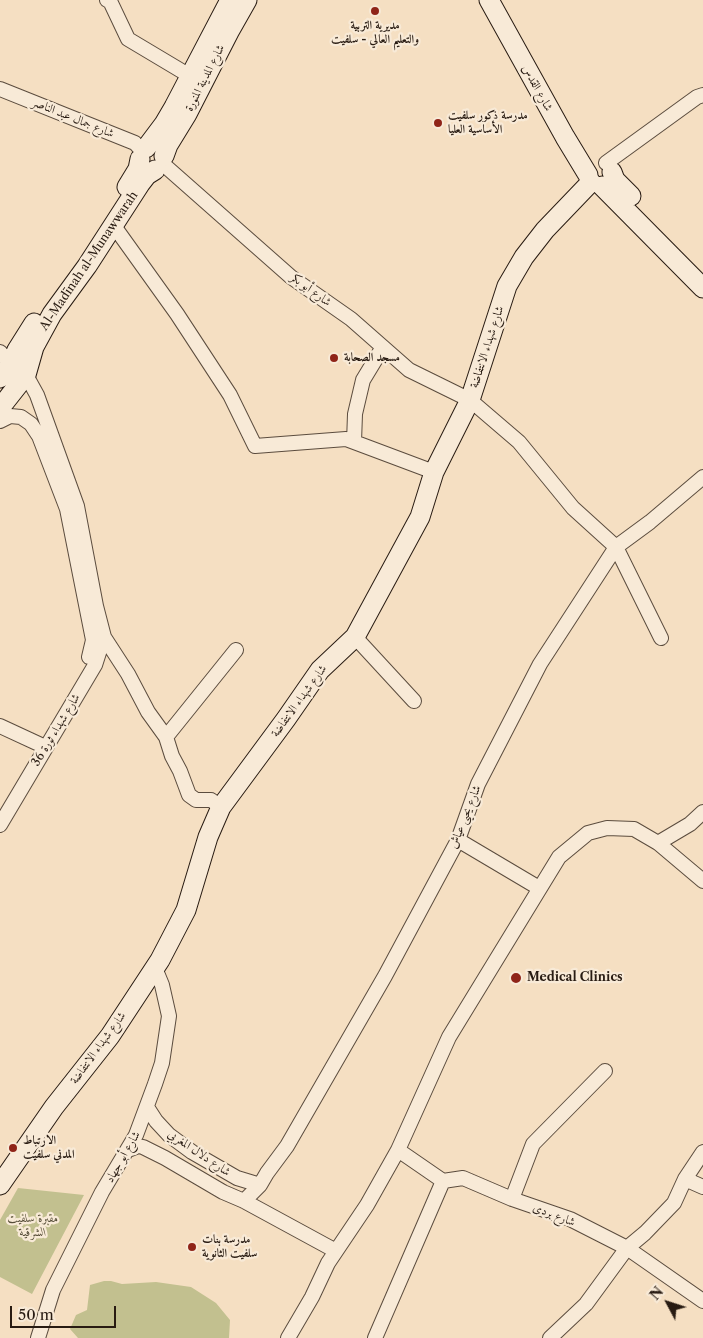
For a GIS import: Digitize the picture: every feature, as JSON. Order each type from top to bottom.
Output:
[{"type":"main road","name":"شارع المدينة المنورة","points":[[152,158],[164,124],[230,0]]},
{"type":"main road","name":"شارع المدينة المنورة","points":[[4,364],[17,350],[46,304],[134,176],[168,145],[187,114],[247,0]]},
{"type":"main road","name":"شارع القدس","points":[[488,0],[556,121],[599,173],[703,288]]},
{"type":"main road","name":"شارع القدس","points":[[501,0],[599,173],[613,176],[703,271]]},
{"type":"main road","name":"Al-Madīnah al-Munawwarah","points":[[0,408],[26,375],[34,347],[43,328],[147,175],[152,158]]},
{"type":"main road","name":"شارع شهداء الانتفاضة","points":[[0,1185],[54,1107],[110,1036],[155,968],[186,910],[208,837],[221,807],[320,670],[356,637],[420,517],[434,472],[470,400],[507,286],[524,257],[545,230],[599,173]]},
{"type":"street","points":[[107,0],[110,1],[128,38],[190,76]]},
{"type":"street","name":"شارع جمال عبد الناصر","points":[[0,90],[136,144],[152,158]]},
{"type":"street","points":[[599,173],[697,97],[703,95]]},
{"type":"street","name":"شارع أبو بكر","points":[[152,158],[292,277],[351,319],[409,370],[470,400],[519,442],[572,508],[616,547]]},
{"type":"street","points":[[114,226],[177,314],[230,395],[255,446],[346,439],[434,472]]},
{"type":"street","points":[[354,442],[355,414],[363,380],[383,348]]},
{"type":"street","points":[[26,375],[37,395],[77,506],[101,636]]},
{"type":"street","points":[[0,421],[10,416],[21,417],[31,424],[39,436],[67,509],[101,636],[119,661],[148,712],[166,737],[189,796],[196,800],[211,800],[221,807]]},
{"type":"street","name":"شارع يحيى عياش","points":[[244,1201],[260,1185],[287,1146],[333,1067],[458,840],[478,784],[540,664],[616,547],[650,522],[703,477]]},
{"type":"street","points":[[616,547],[661,638]]},
{"type":"street","name":"شارع شهداء ثورة 36","points":[[0,825],[95,665],[101,636]]},
{"type":"street","name":"شارع شهداء ثورة 36","points":[[0,814],[41,745],[101,636]]},
{"type":"street","points":[[356,637],[414,701]]},
{"type":"street","points":[[166,737],[236,650]]},
{"type":"street","points":[[95,665],[106,658],[119,661]]},
{"type":"street","points":[[0,726],[41,745]]},
{"type":"street","points":[[658,843],[690,824],[703,812]]},
{"type":"street","points":[[288,1338],[336,1251],[367,1206],[398,1150],[449,1037],[559,857],[588,833],[606,828],[634,829],[658,843],[703,881]]},
{"type":"street","points":[[458,840],[539,888]]},
{"type":"street","name":"شارع أبو جهاد","points":[[38,1338],[53,1290],[102,1192],[136,1135],[162,1063],[169,1016],[162,985],[155,968]]},
{"type":"street","points":[[512,1199],[533,1144],[605,1071]]},
{"type":"street","name":"شارع دلال المغربي","points":[[147,1107],[156,1122],[169,1135],[192,1152],[236,1178],[260,1185]]},
{"type":"street","name":"شارع دلال المغربي","points":[[128,1150],[138,1146],[143,1147],[223,1192],[258,1209]]},
{"type":"street","points":[[375,1338],[443,1181],[398,1150]]},
{"type":"street","points":[[550,1338],[586,1304],[627,1248],[645,1233],[674,1203],[685,1179],[703,1152]]},
{"type":"street","name":"شارع بردى","points":[[443,1181],[463,1178],[512,1199],[570,1219],[627,1248],[703,1301]]},
{"type":"street","points":[[685,1179],[703,1188]]},
{"type":"street","points":[[260,1185],[258,1209],[336,1251]]},
{"type":"green space","name":"مقبرة سلفيت الشرقية","points":[[18,1188],[84,1195],[32,1294],[0,1277],[0,1220]]},
{"type":"green space","points":[[104,1281],[122,1284],[156,1282],[191,1287],[216,1303],[230,1320],[229,1338],[78,1338],[70,1329],[76,1315],[87,1310],[90,1285]]},
{"type":"place","name":"مديرية التربية والتعليم العالي - سلفيت","points":[[375,11]]},
{"type":"place","name":"مدرسة ذكور سلفيت الأساسية العليا","points":[[438,123]]},
{"type":"place","name":"مسجد الصحابة","points":[[334,358]]},
{"type":"place","name":"Medical Clinics","points":[[516,978]]},
{"type":"place","name":"الارتباط المدني سلفيت","points":[[13,1148]]},
{"type":"place","name":"مدرسة بنات سلفيت الثانوية","points":[[192,1247]]}]
